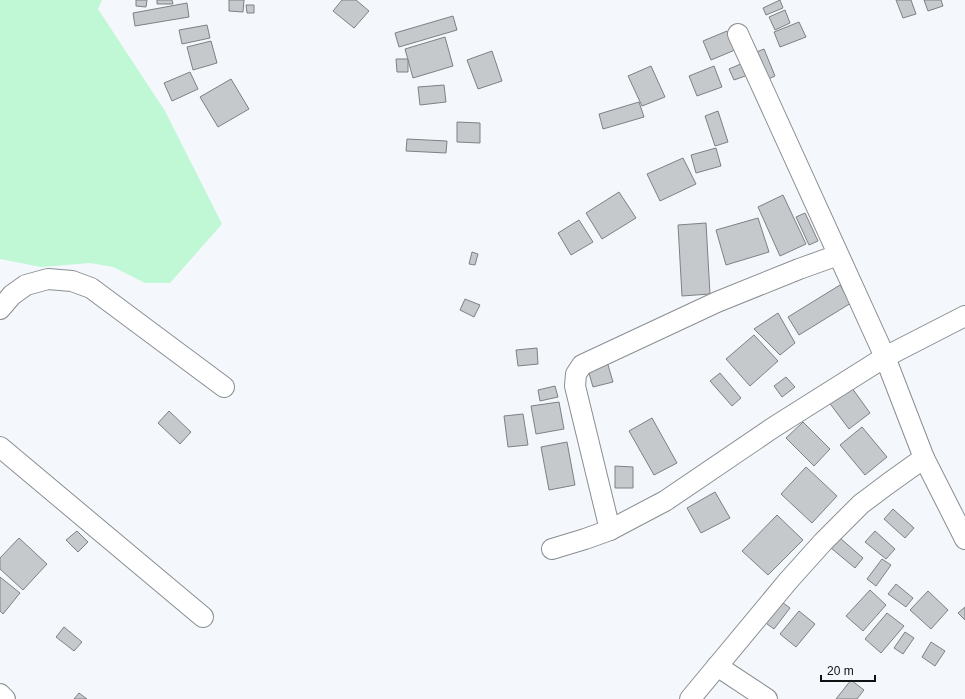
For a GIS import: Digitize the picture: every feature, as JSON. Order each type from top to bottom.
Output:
[{"type":"street","points":[[738,34],[885,358],[924,458],[965,539]]},
{"type":"street","points":[[610,530],[575,386],[576,374],[582,365],[717,302],[838,255]]},
{"type":"street","points":[[0,309],[12,295],[26,285],[48,279],[72,281],[91,288],[224,387]]},
{"type":"street","points":[[552,548],[610,530],[664,501],[774,427],[885,358],[965,316]]},
{"type":"street","points":[[0,447],[203,617]]},
{"type":"street","points":[[690,699],[783,587],[823,542],[861,504],[924,458]]},
{"type":"street","points":[[717,666],[767,699]]},
{"type":"street","points":[[0,694],[5,699]]},
{"type":"green space","points":[[0,0],[102,0],[98,9],[165,111],[222,224],[170,283],[145,283],[113,267],[90,263],[41,267],[0,259]]},
{"type":"building","points":[[136,0],[147,0],[146,7],[136,6]]},
{"type":"building","points":[[157,0],[172,0],[173,4],[157,4]]},
{"type":"building","points":[[229,0],[244,0],[243,12],[229,11]]},
{"type":"building","points":[[342,0],[356,0],[369,11],[354,28],[333,11]]},
{"type":"building","points":[[780,0],[783,8],[766,15],[763,8]]},
{"type":"building","points":[[896,0],[911,0],[916,14],[903,18]]},
{"type":"building","points":[[924,0],[941,0],[943,6],[928,11]]},
{"type":"building","points":[[187,3],[189,17],[135,26],[133,13]]},
{"type":"building","points":[[246,5],[254,5],[254,13],[247,13]]},
{"type":"building","points":[[785,10],[790,23],[775,30],[769,17]]},
{"type":"building","points":[[453,16],[457,30],[399,47],[395,33]]},
{"type":"building","points":[[799,22],[806,37],[780,47],[774,32]]},
{"type":"building","points":[[207,25],[210,38],[182,44],[179,30]]},
{"type":"building","points":[[727,31],[735,50],[711,60],[703,41]]},
{"type":"building","points":[[445,37],[453,66],[413,78],[405,49]]},
{"type":"building","points":[[211,41],[217,63],[193,70],[187,47]]},
{"type":"building","points":[[764,49],[775,76],[766,80],[754,53]]},
{"type":"building","points":[[492,51],[502,81],[478,89],[467,60]]},
{"type":"building","points":[[396,59],[408,59],[408,72],[397,72]]},
{"type":"building","points":[[743,63],[748,75],[734,80],[729,69]]},
{"type":"building","points":[[651,66],[665,97],[642,106],[628,76]]},
{"type":"building","points":[[714,66],[722,87],[697,96],[689,76]]},
{"type":"building","points":[[190,72],[198,89],[172,101],[164,83]]},
{"type":"building","points":[[231,79],[249,109],[218,127],[200,97]]},
{"type":"building","points":[[444,85],[446,102],[420,105],[418,87]]},
{"type":"building","points":[[639,102],[644,117],[603,129],[599,114]]},
{"type":"building","points":[[718,111],[728,142],[715,146],[705,116]]},
{"type":"building","points":[[457,122],[480,123],[480,143],[457,142]]},
{"type":"building","points":[[407,139],[447,141],[446,153],[406,151]]},
{"type":"building","points":[[716,148],[721,166],[696,173],[691,155]]},
{"type":"building","points":[[683,158],[696,184],[660,201],[647,174]]},
{"type":"building","points":[[619,192],[636,218],[602,239],[586,213]]},
{"type":"building","points":[[783,195],[806,244],[780,256],[758,207]]},
{"type":"building","points":[[805,213],[818,241],[809,245],[796,217]]},
{"type":"building","points":[[758,218],[769,252],[726,265],[716,230]]},
{"type":"building","points":[[579,220],[593,242],[571,255],[558,233]]},
{"type":"building","points":[[706,223],[710,294],[682,296],[678,225]]},
{"type":"building","points":[[472,252],[478,254],[475,265],[469,264]]},
{"type":"building","points":[[840,285],[851,303],[799,335],[788,317]]},
{"type":"building","points":[[465,299],[480,305],[474,317],[460,310]]},
{"type":"building","points":[[778,313],[795,343],[780,355],[754,329]]},
{"type":"building","points":[[754,335],[778,361],[750,386],[726,359]]},
{"type":"building","points":[[537,348],[538,364],[518,366],[516,350]]},
{"type":"building","points":[[606,358],[613,382],[593,387],[586,363]]},
{"type":"building","points":[[720,373],[741,398],[732,406],[710,381]]},
{"type":"building","points":[[786,377],[795,387],[782,397],[774,386]]},
{"type":"building","points":[[844,377],[870,413],[849,429],[822,393]]},
{"type":"building","points":[[555,386],[558,397],[540,401],[538,390]]},
{"type":"building","points":[[559,402],[564,429],[536,434],[531,406]]},
{"type":"building","points":[[169,411],[191,432],[180,444],[158,423]]},
{"type":"building","points":[[523,414],[528,445],[508,447],[504,416]]},
{"type":"building","points":[[652,418],[677,463],[654,475],[629,431]]},
{"type":"building","points":[[803,422],[830,449],[814,466],[786,438]]},
{"type":"building","points":[[862,427],[887,457],[865,475],[840,445]]},
{"type":"building","points":[[567,442],[575,485],[549,490],[541,447]]},
{"type":"building","points":[[615,466],[633,467],[633,488],[615,488]]},
{"type":"building","points":[[806,467],[837,496],[812,523],[781,494]]},
{"type":"building","points":[[715,492],[730,518],[701,533],[687,508]]},
{"type":"building","points":[[893,509],[914,528],[905,538],[884,519]]},
{"type":"building","points":[[777,515],[803,540],[768,575],[742,551]]},
{"type":"building","points":[[77,531],[88,542],[78,552],[66,540]]},
{"type":"building","points":[[875,531],[895,549],[886,559],[865,542]]},
{"type":"building","points":[[19,538],[47,564],[23,590],[0,569],[0,558]]},
{"type":"building","points":[[840,538],[863,558],[855,568],[831,548]]},
{"type":"building","points":[[882,559],[891,565],[876,586],[867,579]]},
{"type":"building","points":[[0,577],[20,593],[3,614],[0,611]]},
{"type":"building","points":[[896,584],[913,598],[906,607],[888,594]]},
{"type":"building","points":[[870,590],[886,605],[863,631],[846,616]]},
{"type":"building","points":[[928,591],[948,610],[931,629],[910,610]]},
{"type":"building","points":[[779,600],[790,608],[774,629],[763,621]]},
{"type":"building","points":[[965,607],[965,620],[958,613]]},
{"type":"building","points":[[799,611],[815,624],[796,647],[780,634]]},
{"type":"building","points":[[887,613],[904,626],[881,653],[865,639]]},
{"type":"building","points":[[64,627],[82,642],[74,651],[56,637]]},
{"type":"building","points":[[905,632],[914,638],[903,654],[894,648]]},
{"type":"building","points":[[931,642],[945,651],[935,666],[922,657]]},
{"type":"building","points":[[851,680],[864,690],[857,699],[836,699]]},
{"type":"building","points":[[79,693],[87,699],[74,699]]}]
